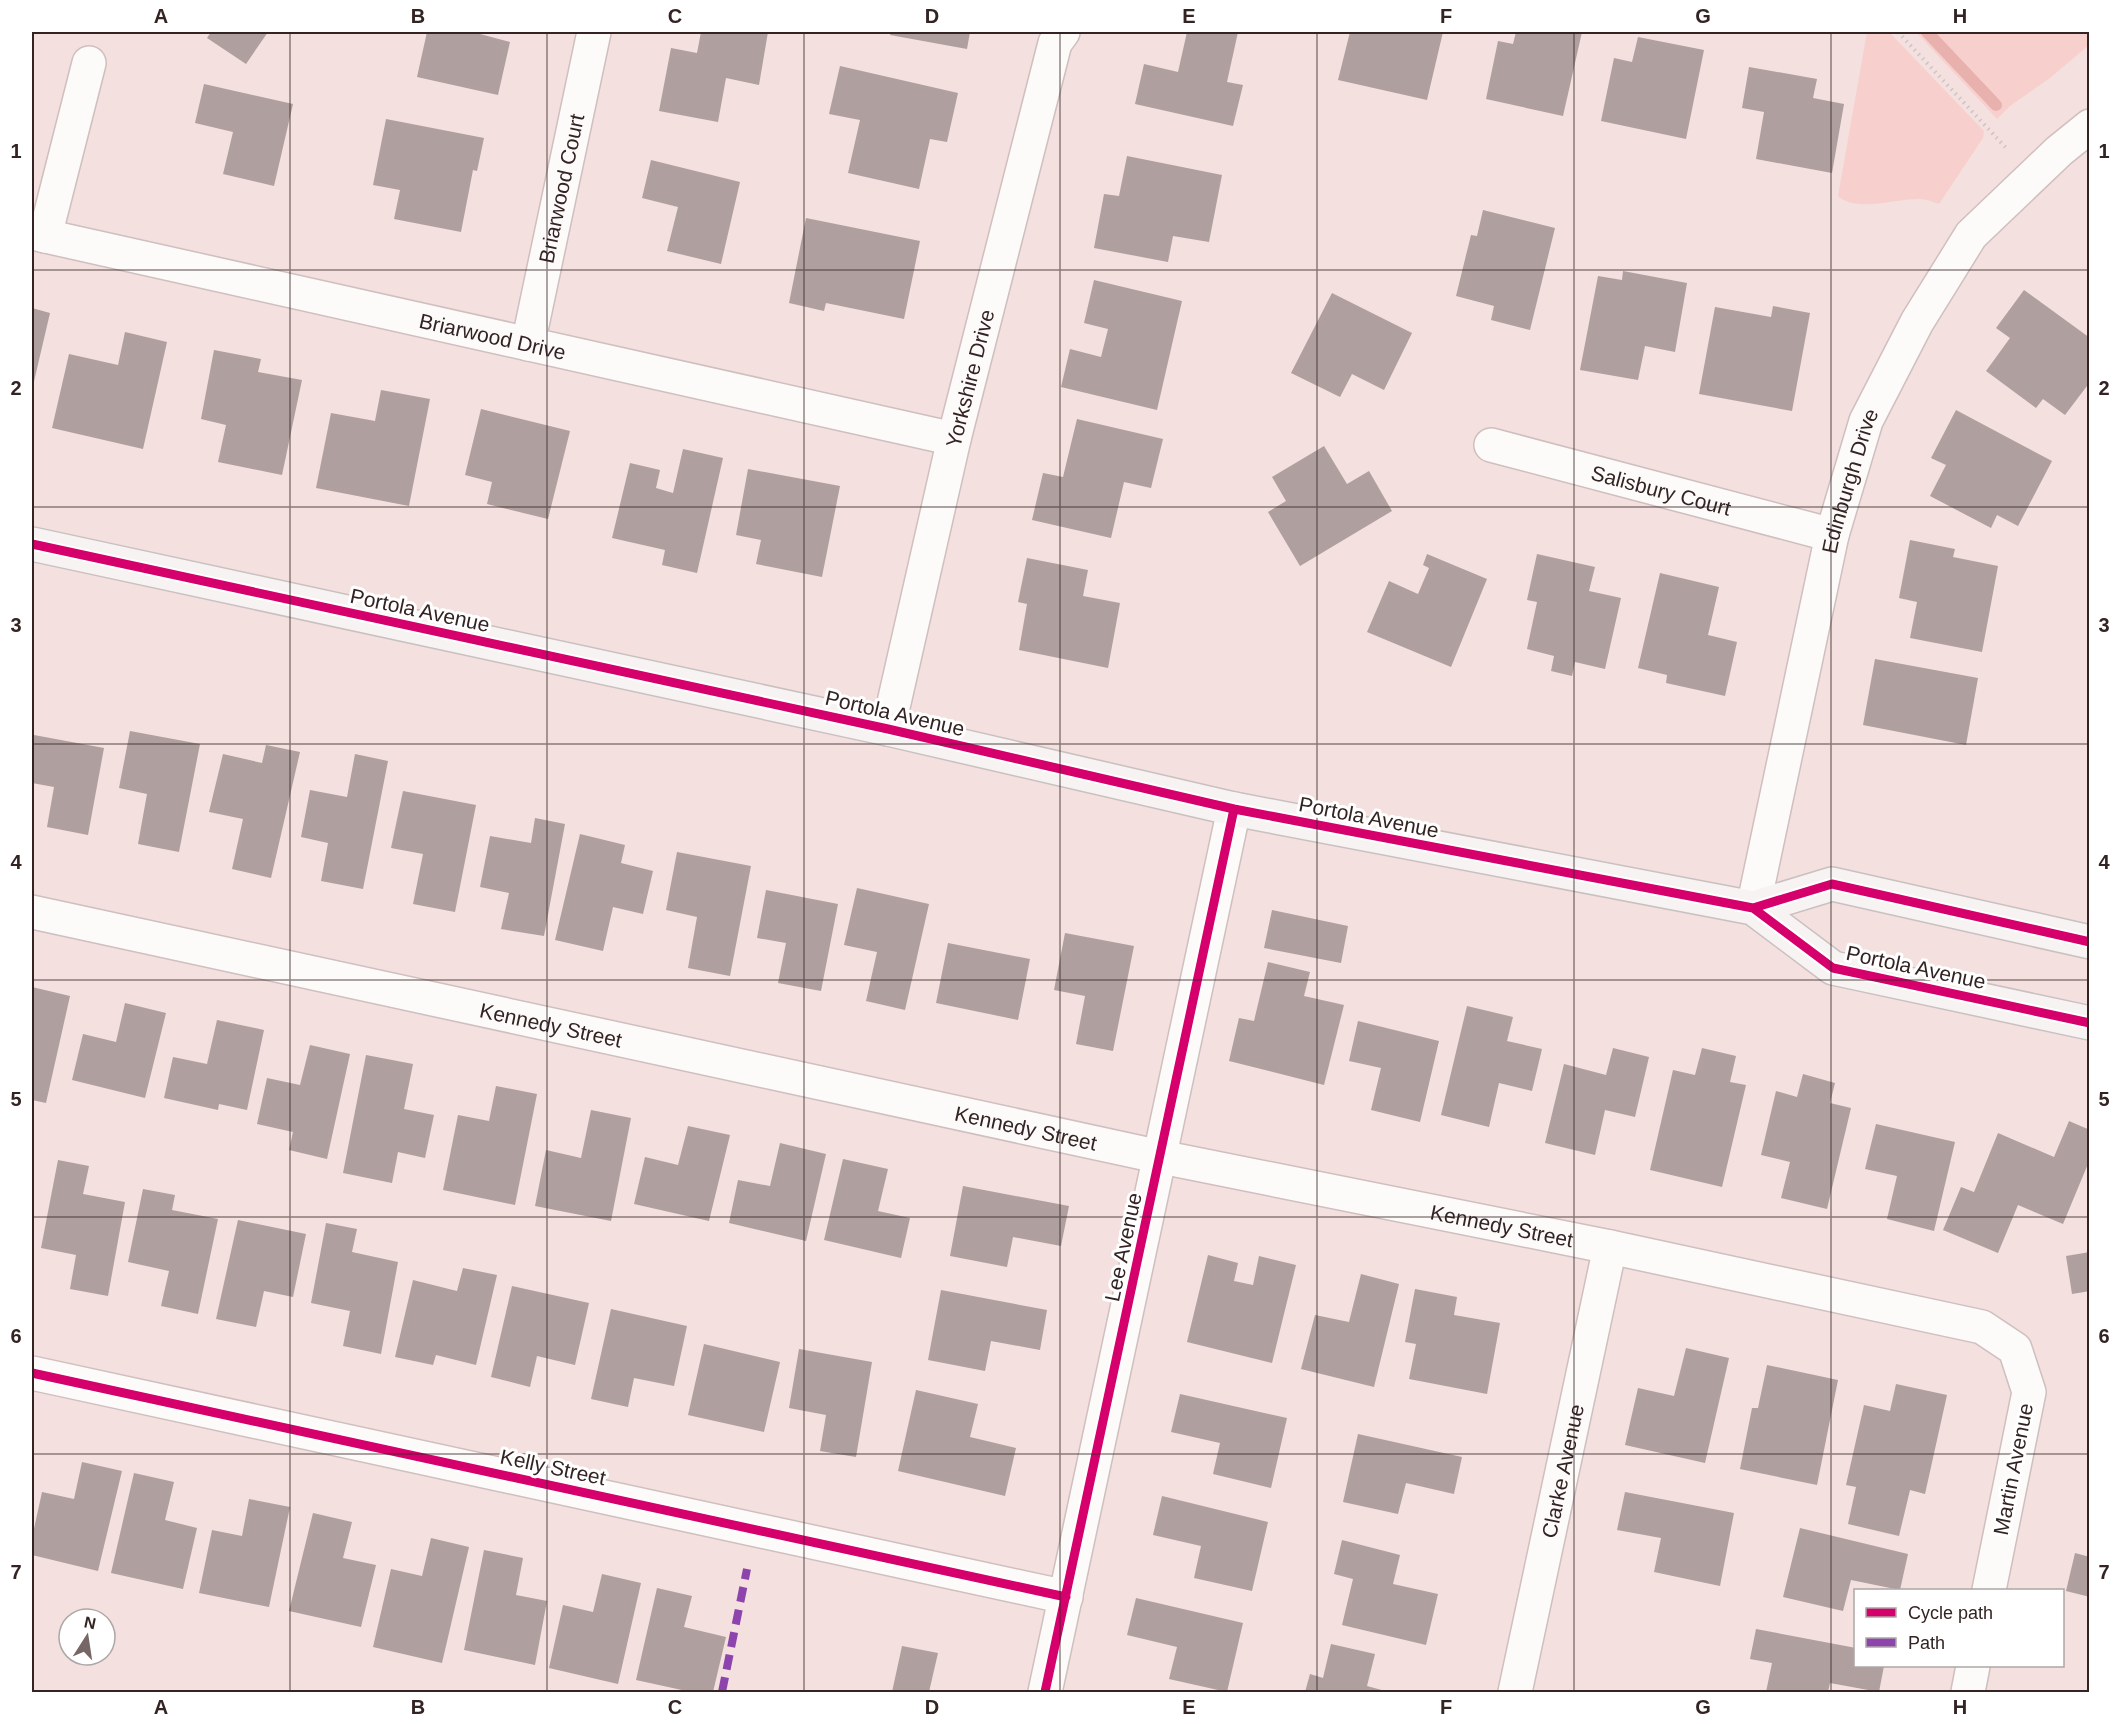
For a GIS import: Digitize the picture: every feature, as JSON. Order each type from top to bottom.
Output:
[{"type":"main road","name":"Portola Avenue","points":[[32,544],[888,729],[1234,809],[1753,908],[1833,968],[2090,1023]]},
{"type":"main road","name":"Portola Avenue","points":[[1753,908],[1832,884],[2090,942]]},
{"type":"street","name":"Briarwood Court","points":[[528,344],[594,32]]},
{"type":"street","name":"Yorkshire Drive","points":[[888,729],[954,440],[1055,44],[1064,32]]},
{"type":"street","points":[[38,235],[89,63]]},
{"type":"street","name":"Edinburgh Drive","points":[[1753,908],[1832,535],[1866,421],[1917,322],[1971,235],[2090,126]]},
{"type":"street","name":"Briarwood Drive","points":[[38,235],[954,440]]},
{"type":"street","name":"Salisbury Court","points":[[1491,445],[1832,535]]},
{"type":"street","name":"Lee Avenue","points":[[1045,1692],[1234,809]]},
{"type":"street","name":"Kennedy Street","points":[[32,912],[1161,1158],[1610,1247],[1982,1327],[2015,1349]]},
{"type":"street","name":"Clarke Avenue","points":[[1515,1692],[1610,1247]]},
{"type":"street","name":"Martin Avenue","points":[[1989,1589],[2029,1392],[2015,1349]]},
{"type":"street","name":"Kelly Street","points":[[32,1373],[1066,1597]]},
{"type":"street","points":[[1968,1692],[1973,1667]]},
{"type":"path","points":[[1898,32],[2032,177]]},
{"type":"shaded area","points":[[1867,32],[1889,32],[1984,131],[1983,138],[1939,204],[1927,200],[1911,199],[1878,204],[1855,204],[1838,196]]},
{"type":"shaded area","points":[[1916,32],[2089,32],[2089,45],[2050,78],[2010,106],[1997,119]]},
{"type":"building","points":[[211,32],[268,32],[246,64],[207,38]]},
{"type":"building","points":[[427,32],[481,32],[480,34],[510,42],[498,95],[417,77]]},
{"type":"building","points":[[701,32],[768,32],[759,85],[726,78],[718,122],[659,111],[671,48],[697,53]]},
{"type":"building","points":[[891,32],[970,32],[967,49],[890,35]]},
{"type":"building","points":[[1187,32],[1238,32],[1227,82],[1243,85],[1233,126],[1135,104],[1144,64],[1178,72]]},
{"type":"building","points":[[1350,32],[1443,32],[1427,100],[1338,80]]},
{"type":"building","points":[[1516,32],[1582,32],[1563,116],[1486,99],[1498,41],[1513,44]]},
{"type":"building","points":[[1638,37],[1704,50],[1686,139],[1601,121],[1614,58],[1632,62]]},
{"type":"building","points":[[840,66],[958,93],[947,142],[930,139],[919,189],[848,173],[860,120],[829,114]]},
{"type":"building","points":[[1749,67],[1817,79],[1813,98],[1844,104],[1832,173],[1756,159],[1764,112],[1742,108]]},
{"type":"building","points":[[204,84],[293,104],[274,186],[223,174],[233,132],[195,123]]},
{"type":"building","points":[[386,119],[484,138],[477,171],[473,170],[461,232],[394,219],[400,190],[373,185]]},
{"type":"building","points":[[1127,156],[1222,175],[1209,242],[1173,236],[1168,262],[1094,248],[1104,194],[1119,196]]},
{"type":"building","points":[[651,160],[740,182],[721,264],[667,251],[678,207],[642,198]]},
{"type":"building","points":[[1483,210],[1555,228],[1530,330],[1491,320],[1494,306],[1456,296],[1471,235],[1477,236]]},
{"type":"building","points":[[806,218],[920,241],[904,319],[826,303],[824,311],[789,303]]},
{"type":"building","points":[[1623,271],[1687,283],[1675,352],[1645,346],[1638,380],[1580,370],[1598,276],[1622,280]]},
{"type":"building","points":[[1094,280],[1182,301],[1157,410],[1061,387],[1070,349],[1101,357],[1108,329],[1084,323]]},
{"type":"building","points":[[2024,290],[2090,338],[2090,382],[2065,415],[2043,399],[2036,408],[1986,371],[2010,338],[1996,328]]},
{"type":"building","points":[[1332,293],[1412,333],[1384,390],[1352,374],[1340,397],[1291,373]]},
{"type":"building","points":[[1773,306],[1810,313],[1792,411],[1699,394],[1715,307],[1771,317]]},
{"type":"building","points":[[32,308],[50,313],[32,390]]},
{"type":"building","points":[[125,332],[167,342],[143,449],[52,428],[69,354],[118,365]]},
{"type":"building","points":[[214,350],[261,359],[258,372],[302,380],[282,475],[218,462],[226,425],[201,419]]},
{"type":"building","points":[[381,390],[430,399],[409,506],[316,488],[331,413],[375,421]]},
{"type":"building","points":[[481,409],[570,431],[548,519],[487,504],[492,482],[465,475]]},
{"type":"building","points":[[1956,410],[2052,461],[2018,526],[1997,515],[1991,528],[1930,496],[1946,465],[1931,458]]},
{"type":"building","points":[[1077,419],[1163,439],[1151,488],[1124,482],[1111,538],[1032,520],[1043,473],[1063,477]]},
{"type":"building","points":[[1324,446],[1347,484],[1369,471],[1392,511],[1300,566],[1268,512],[1286,501],[1272,477]]},
{"type":"building","points":[[683,449],[723,458],[697,573],[662,565],[665,550],[612,538],[630,463],[660,470],[656,488],[673,493]]},
{"type":"building","points":[[748,469],[840,486],[822,577],[756,564],[761,540],[736,535]]},
{"type":"building","points":[[1910,540],[1955,549],[1953,557],[1998,566],[1982,652],[1910,638],[1917,602],[1899,598]]},
{"type":"building","points":[[1427,554],[1487,579],[1451,667],[1367,632],[1389,581],[1418,594],[1429,568],[1423,565]]},
{"type":"building","points":[[1537,554],[1595,567],[1589,591],[1621,598],[1605,669],[1575,662],[1572,676],[1551,671],[1554,656],[1527,649],[1537,602],[1527,600]]},
{"type":"building","points":[[1027,558],[1088,570],[1083,596],[1120,603],[1108,668],[1019,650],[1027,604],[1018,602]]},
{"type":"building","points":[[1660,573],[1719,587],[1708,635],[1737,642],[1725,696],[1666,683],[1667,675],[1638,668]]},
{"type":"building","points":[[1875,659],[1978,678],[1966,745],[1863,725]]},
{"type":"building","points":[[130,731],[200,744],[179,852],[138,844],[147,794],[119,788]]},
{"type":"building","points":[[34,735],[104,748],[88,835],[47,827],[54,787],[32,783]]},
{"type":"building","points":[[266,745],[300,752],[271,878],[232,869],[243,819],[209,812],[223,754],[262,763]]},
{"type":"building","points":[[355,754],[388,761],[363,889],[321,881],[328,843],[301,837],[310,790],[347,797]]},
{"type":"building","points":[[403,791],[476,805],[455,912],[413,904],[423,854],[391,848]]},
{"type":"building","points":[[535,818],[565,824],[544,936],[501,929],[509,893],[480,887],[490,836],[531,843]]},
{"type":"building","points":[[580,834],[625,845],[621,863],[653,871],[643,914],[613,907],[603,951],[555,940]]},
{"type":"building","points":[[677,852],[751,866],[730,976],[688,968],[697,917],[666,910]]},
{"type":"building","points":[[857,888],[929,904],[905,1010],[866,1001],[877,952],[844,945]]},
{"type":"building","points":[[766,890],[838,904],[821,991],[778,983],[786,943],[757,938]]},
{"type":"building","points":[[1272,910],[1348,926],[1341,963],[1264,948]]},
{"type":"building","points":[[1065,933],[1134,946],[1113,1051],[1076,1044],[1085,996],[1054,990]]},
{"type":"building","points":[[948,943],[1030,959],[1018,1020],[936,1003]]},
{"type":"building","points":[[1268,962],[1310,972],[1304,996],[1344,1005],[1324,1085],[1229,1061],[1239,1018],[1254,1021]]},
{"type":"building","points":[[32,987],[70,996],[46,1103],[32,1100]]},
{"type":"building","points":[[125,1003],[166,1013],[145,1098],[72,1080],[83,1034],[116,1042]]},
{"type":"building","points":[[1467,1006],[1513,1017],[1507,1041],[1542,1049],[1532,1091],[1499,1083],[1489,1127],[1441,1115]]},
{"type":"building","points":[[217,1020],[264,1030],[247,1110],[219,1104],[218,1110],[164,1098],[173,1057],[207,1064]]},
{"type":"building","points":[[1358,1021],[1439,1041],[1420,1122],[1371,1110],[1381,1068],[1349,1061]]},
{"type":"building","points":[[310,1045],[350,1054],[327,1159],[289,1150],[293,1132],[257,1124],[267,1078],[300,1085]]},
{"type":"building","points":[[1613,1048],[1649,1057],[1635,1117],[1605,1110],[1595,1155],[1545,1143],[1564,1064],[1606,1075]]},
{"type":"building","points":[[1702,1048],[1736,1056],[1730,1082],[1746,1085],[1722,1187],[1650,1170],[1673,1070],[1695,1075]]},
{"type":"building","points":[[366,1055],[413,1064],[404,1109],[434,1115],[425,1158],[398,1152],[392,1183],[343,1173]]},
{"type":"building","points":[[1803,1074],[1835,1083],[1830,1103],[1851,1108],[1827,1209],[1781,1198],[1790,1162],[1761,1155],[1776,1091],[1797,1097]]},
{"type":"building","points":[[496,1086],[537,1094],[515,1205],[443,1190],[458,1115],[489,1121]]},
{"type":"building","points":[[591,1110],[631,1118],[611,1221],[535,1206],[546,1150],[581,1158]]},
{"type":"building","points":[[2069,1121],[2090,1130],[2090,1159],[2063,1224],[2018,1205],[1998,1253],[1943,1230],[1961,1187],[1974,1192],[1998,1133],[2054,1157]]},
{"type":"building","points":[[1876,1124],[1955,1142],[1934,1231],[1887,1219],[1897,1176],[1865,1169]]},
{"type":"building","points":[[688,1126],[730,1135],[709,1221],[634,1204],[645,1157],[678,1165]]},
{"type":"building","points":[[780,1143],[826,1154],[806,1241],[729,1223],[738,1180],[770,1186]]},
{"type":"building","points":[[843,1159],[888,1169],[878,1211],[910,1218],[901,1258],[824,1240]]},
{"type":"building","points":[[58,1160],[89,1166],[83,1194],[125,1202],[108,1296],[70,1289],[76,1255],[41,1248]]},
{"type":"building","points":[[963,1186],[1069,1206],[1061,1246],[1013,1237],[1007,1267],[950,1256]]},
{"type":"building","points":[[143,1189],[175,1195],[172,1210],[218,1219],[198,1314],[161,1306],[169,1271],[128,1262]]},
{"type":"building","points":[[238,1220],[306,1234],[293,1297],[264,1291],[256,1327],[216,1319]]},
{"type":"building","points":[[326,1223],[357,1229],[352,1252],[398,1262],[381,1354],[343,1346],[350,1311],[311,1303]]},
{"type":"building","points":[[2090,1252],[2090,1291],[2072,1294],[2066,1256]]},
{"type":"building","points":[[1208,1255],[1238,1263],[1234,1281],[1253,1285],[1259,1256],[1296,1265],[1272,1363],[1187,1342]]},
{"type":"building","points":[[463,1268],[497,1275],[476,1365],[436,1355],[433,1365],[395,1357],[413,1280],[457,1291]]},
{"type":"building","points":[[1361,1274],[1399,1284],[1374,1387],[1301,1369],[1315,1315],[1349,1322]]},
{"type":"building","points":[[512,1286],[589,1303],[575,1365],[537,1356],[530,1387],[491,1377]]},
{"type":"building","points":[[1415,1289],[1457,1297],[1454,1315],[1500,1323],[1487,1394],[1409,1379],[1416,1344],[1405,1342]]},
{"type":"building","points":[[941,1290],[1047,1310],[1040,1350],[991,1341],[985,1371],[928,1360]]},
{"type":"building","points":[[611,1309],[687,1326],[674,1386],[634,1378],[628,1407],[591,1399]]},
{"type":"building","points":[[704,1344],[780,1362],[764,1432],[688,1415]]},
{"type":"building","points":[[1686,1348],[1729,1358],[1705,1463],[1625,1445],[1638,1388],[1674,1396]]},
{"type":"building","points":[[799,1349],[872,1362],[856,1457],[820,1451],[826,1415],[789,1408]]},
{"type":"building","points":[[1767,1365],[1838,1380],[1817,1485],[1740,1469],[1752,1408],[1758,1408]]},
{"type":"building","points":[[1896,1384],[1947,1395],[1925,1494],[1910,1490],[1899,1536],[1848,1524],[1856,1487],[1846,1485],[1864,1405],[1890,1411]]},
{"type":"building","points":[[916,1390],[978,1404],[970,1437],[1016,1448],[1005,1496],[898,1471]]},
{"type":"building","points":[[1180,1394],[1287,1418],[1271,1488],[1213,1474],[1220,1443],[1171,1432]]},
{"type":"building","points":[[1358,1434],[1462,1457],[1454,1494],[1406,1483],[1398,1514],[1343,1502]]},
{"type":"building","points":[[82,1462],[122,1471],[98,1571],[32,1555],[32,1538],[42,1492],[74,1499]]},
{"type":"building","points":[[134,1473],[174,1482],[165,1520],[197,1528],[183,1589],[111,1573]]},
{"type":"building","points":[[1625,1492],[1734,1513],[1720,1586],[1654,1572],[1661,1538],[1617,1530]]},
{"type":"building","points":[[1162,1496],[1268,1522],[1252,1591],[1194,1578],[1201,1546],[1153,1535]]},
{"type":"building","points":[[249,1499],[290,1507],[269,1607],[199,1593],[212,1530],[242,1536]]},
{"type":"building","points":[[313,1513],[352,1522],[343,1558],[376,1565],[361,1627],[289,1611]]},
{"type":"building","points":[[1800,1528],[1908,1554],[1900,1589],[1851,1580],[1843,1611],[1783,1597]]},
{"type":"building","points":[[431,1538],[469,1547],[442,1663],[373,1647],[391,1569],[422,1576]]},
{"type":"building","points":[[1342,1540],[1400,1555],[1393,1584],[1438,1594],[1426,1645],[1342,1625],[1353,1579],[1334,1574]]},
{"type":"building","points":[[484,1550],[523,1558],[516,1595],[547,1601],[535,1665],[464,1650]]},
{"type":"building","points":[[2075,1553],[2090,1557],[2090,1597],[2066,1591]]},
{"type":"building","points":[[602,1574],[641,1583],[618,1684],[549,1668],[563,1605],[593,1612]]},
{"type":"building","points":[[657,1588],[692,1596],[684,1627],[726,1637],[713,1692],[691,1692],[636,1680]]},
{"type":"building","points":[[1136,1598],[1243,1623],[1227,1692],[1169,1679],[1177,1647],[1127,1635]]},
{"type":"building","points":[[1756,1629],[1854,1648],[1854,1667],[1884,1667],[1879,1692],[1830,1683],[1828,1692],[1766,1692],[1772,1663],[1750,1659]]},
{"type":"building","points":[[1331,1644],[1375,1654],[1367,1686],[1389,1692],[1305,1692],[1310,1674],[1323,1678]]},
{"type":"building","points":[[902,1646],[938,1653],[929,1692],[892,1692]]},
{"type":"waterway","points":[[1927,32],[1996,105]]},
{"type":"marked path","points":[[722,1692],[747,1569]]},
{"type":"cycle path","points":[[32,544],[888,729],[1234,809],[1753,908],[1833,968],[2090,1023]]},
{"type":"cycle path","points":[[1045,1692],[1234,809]]},
{"type":"cycle path","points":[[1753,908],[1832,884],[2090,942]]},
{"type":"cycle path","points":[[32,1373],[1066,1597]]}]
